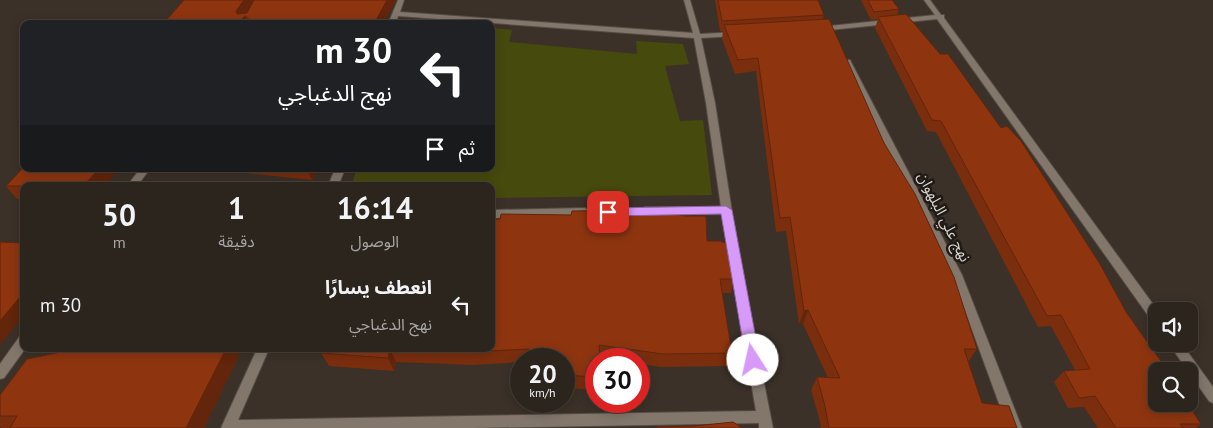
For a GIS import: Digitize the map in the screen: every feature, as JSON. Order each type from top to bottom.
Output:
[{"type":"street","points":[[393,20],[401,0]]},
{"type":"street","points":[[262,352],[229,427],[765,422],[726,210],[710,94],[699,36],[687,0]]},
{"type":"street","points":[[927,0],[1148,307]]},
{"type":"street","points":[[395,14],[478,20]]},
{"type":"street","points":[[811,29],[832,32],[941,17]]},
{"type":"street","points":[[495,21],[699,36],[746,33]]},
{"type":"street","name":"نهج علي البلهوان","points":[[843,54],[957,275],[1015,428]]},
{"type":"street","points":[[135,182],[143,172]]},
{"type":"street","points":[[638,212],[726,210]]},
{"type":"street","points":[[495,214],[599,212]]},
{"type":"street","points":[[0,374],[20,346]]},
{"type":"street","points":[[1181,352],[1213,397]]},
{"type":"shaded area","points":[[495,28],[512,30],[509,42],[637,54],[636,41],[683,44],[689,64],[665,66],[680,121],[703,120],[712,195],[495,198],[495,182],[352,182],[356,172],[495,172]]},
{"type":"building","points":[[184,0],[244,0],[236,11],[237,14],[247,13],[254,0],[387,0],[376,20],[250,20],[245,16],[241,20],[166,20]]},
{"type":"building","points":[[718,0],[818,0],[824,15],[722,21]]},
{"type":"building","points":[[868,0],[892,0],[899,9],[874,12]]},
{"type":"building","points":[[906,14],[940,54],[948,54],[1001,128],[1007,126],[1021,141],[1100,264],[1126,312],[1148,343],[1148,352],[1154,352],[1162,362],[1148,362],[1148,412],[1193,412],[1201,424],[1180,424],[1183,428],[1116,428],[1095,396],[1079,398],[1064,371],[1090,369],[1061,315],[1047,316],[941,121],[932,120],[878,17]]},
{"type":"building","points":[[829,19],[884,143],[915,194],[954,277],[977,349],[964,349],[982,403],[1009,406],[1017,428],[829,428],[817,377],[840,378],[808,310],[804,311],[790,217],[780,218],[758,58],[738,60],[724,25]]},
{"type":"building","points":[[20,171],[96,172],[87,182],[20,182],[20,186],[6,186]]},
{"type":"building","points":[[651,210],[685,216],[706,216],[707,241],[720,241],[730,245],[734,279],[720,279],[732,353],[663,354],[650,352],[650,348],[620,348],[599,345],[599,348],[585,348],[585,376],[575,376],[575,348],[510,348],[510,350],[495,351],[495,220],[500,219],[501,214],[571,215],[572,211]]},
{"type":"building","points":[[0,242],[20,243],[20,297],[0,321]]},
{"type":"building","points":[[61,352],[224,352],[186,428],[10,428],[17,416],[0,416],[0,395],[27,359]]},
{"type":"building","points":[[322,352],[389,352],[388,358]]},
{"type":"building","points":[[733,422],[742,428],[656,428],[695,426]]},
{"type":"route","points":[[608,212],[726,210],[753,360]]}]
